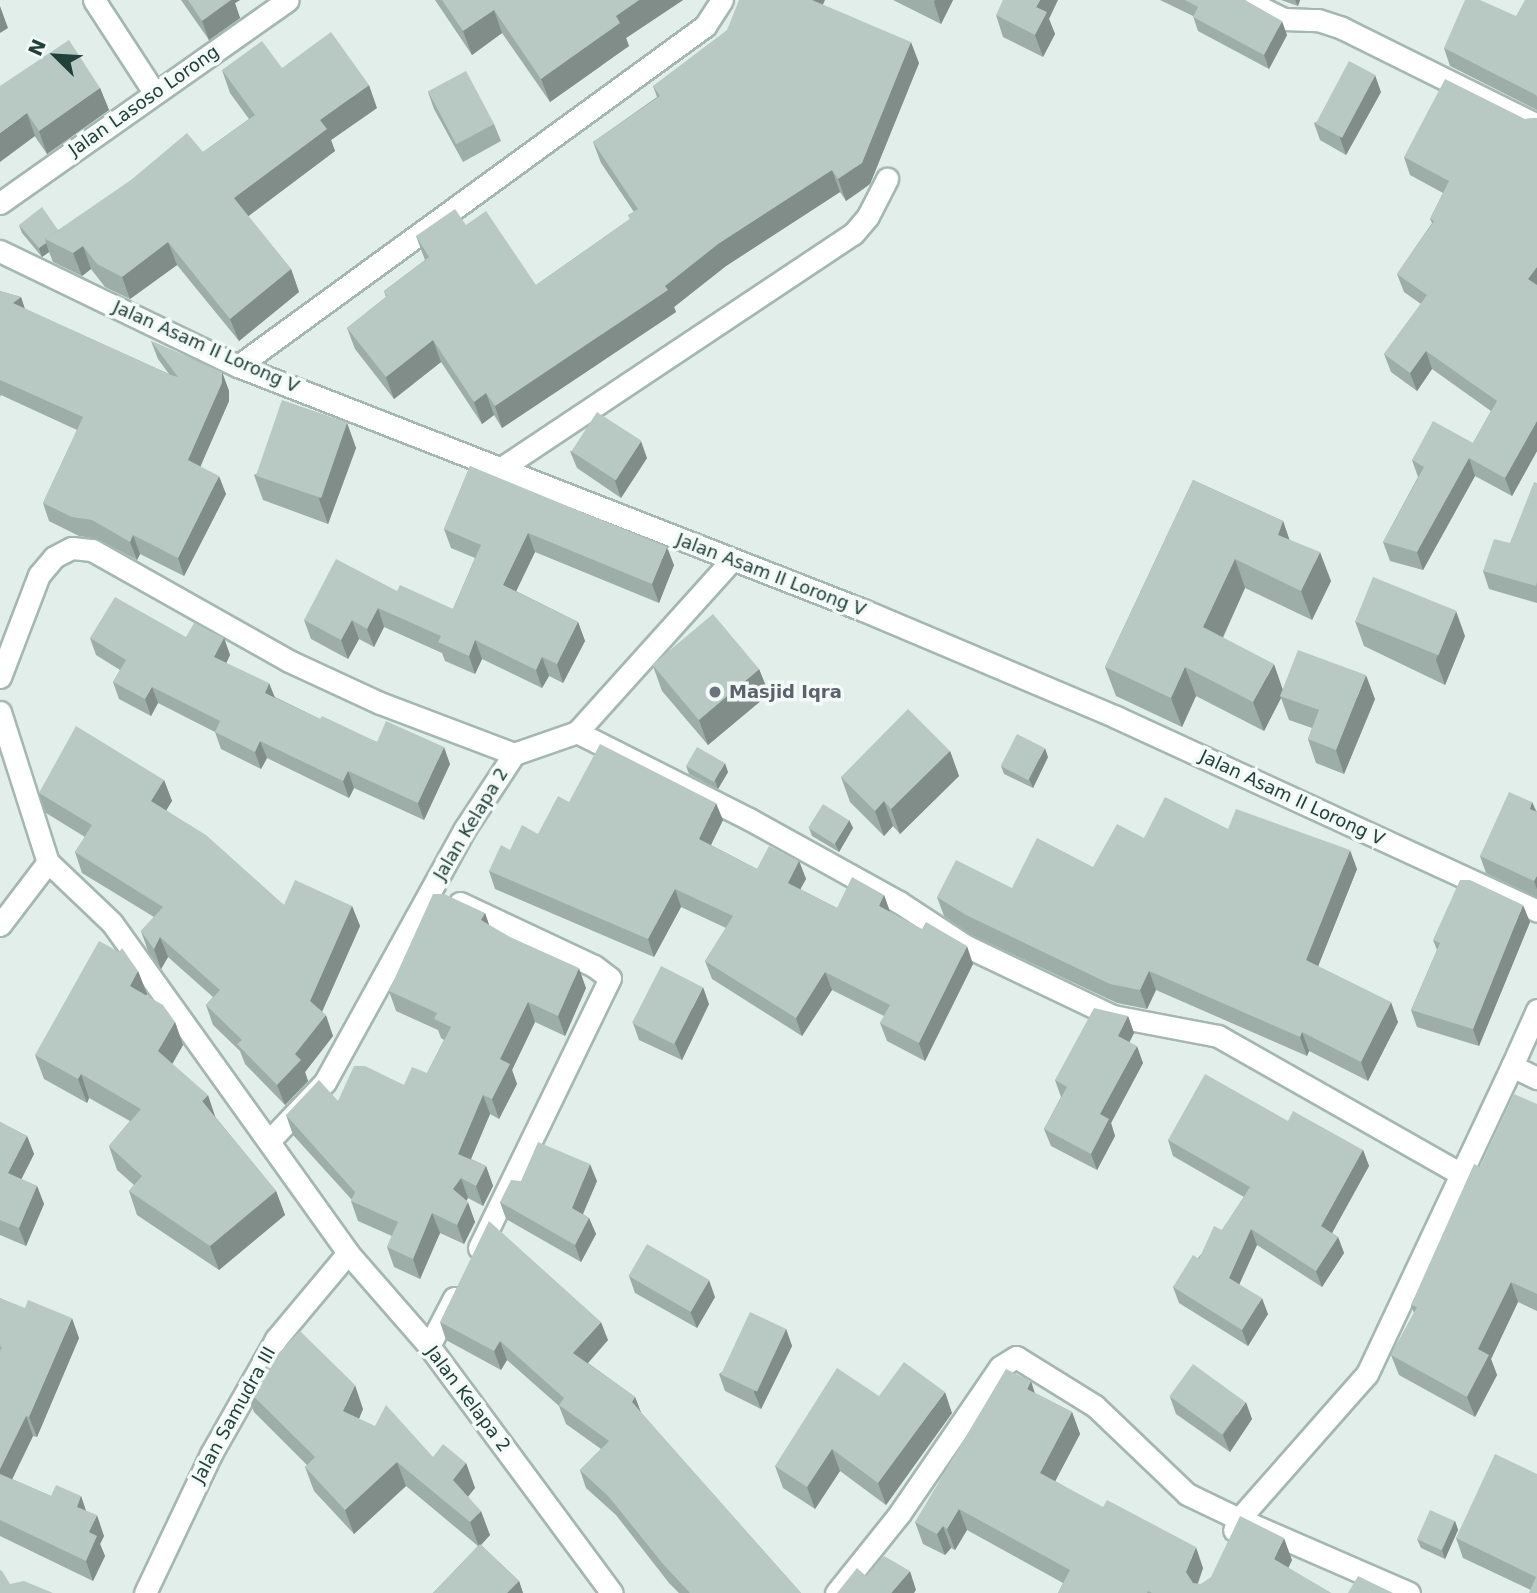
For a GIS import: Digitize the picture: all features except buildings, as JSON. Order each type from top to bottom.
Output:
[{"type":"street","points":[[94,0],[154,92]]},
{"type":"street","name":"Jalan Lasoso Lorong","points":[[0,203],[154,92],[289,0]]},
{"type":"street","points":[[238,366],[705,26],[722,0]]},
{"type":"street","points":[[1245,0],[1284,19],[1318,20],[1342,28],[1537,125]]},
{"type":"street","points":[[500,469],[853,234],[879,200],[887,179]]},
{"type":"street","name":"Jalan Asam II Lorong V","points":[[0,251],[238,366],[731,561],[863,610],[1116,717],[1537,911]]},
{"type":"street","points":[[0,677],[39,575],[54,558],[72,548],[92,550],[289,661],[380,703],[514,754]]},
{"type":"street","name":"Jalan Kelapa 2","points":[[269,1141],[325,1082],[431,890],[514,754],[577,732],[731,561]]},
{"type":"street","name":"Jalan Kelapa 2","points":[[0,712],[48,862],[112,922],[348,1253],[429,1346],[612,1593]]},
{"type":"street","points":[[577,732],[899,902],[966,946],[1113,1016],[1218,1036],[1461,1174]]},
{"type":"street","points":[[0,925],[48,862]]},
{"type":"street","points":[[429,1346],[610,978],[594,965],[431,890]]},
{"type":"street","points":[[1223,1556],[1239,1519],[1367,1374],[1537,1010]]},
{"type":"street","points":[[1512,1066],[1537,1078]]},
{"type":"street","name":"Jalan Samudra III","points":[[145,1593],[211,1454],[276,1339],[348,1253]]},
{"type":"street","points":[[836,1593],[900,1513],[993,1376],[1016,1357],[1095,1406],[1187,1493],[1239,1519],[1409,1593]]},
{"type":"place","name":"Masjid Iqra","points":[[715,692]]}]
